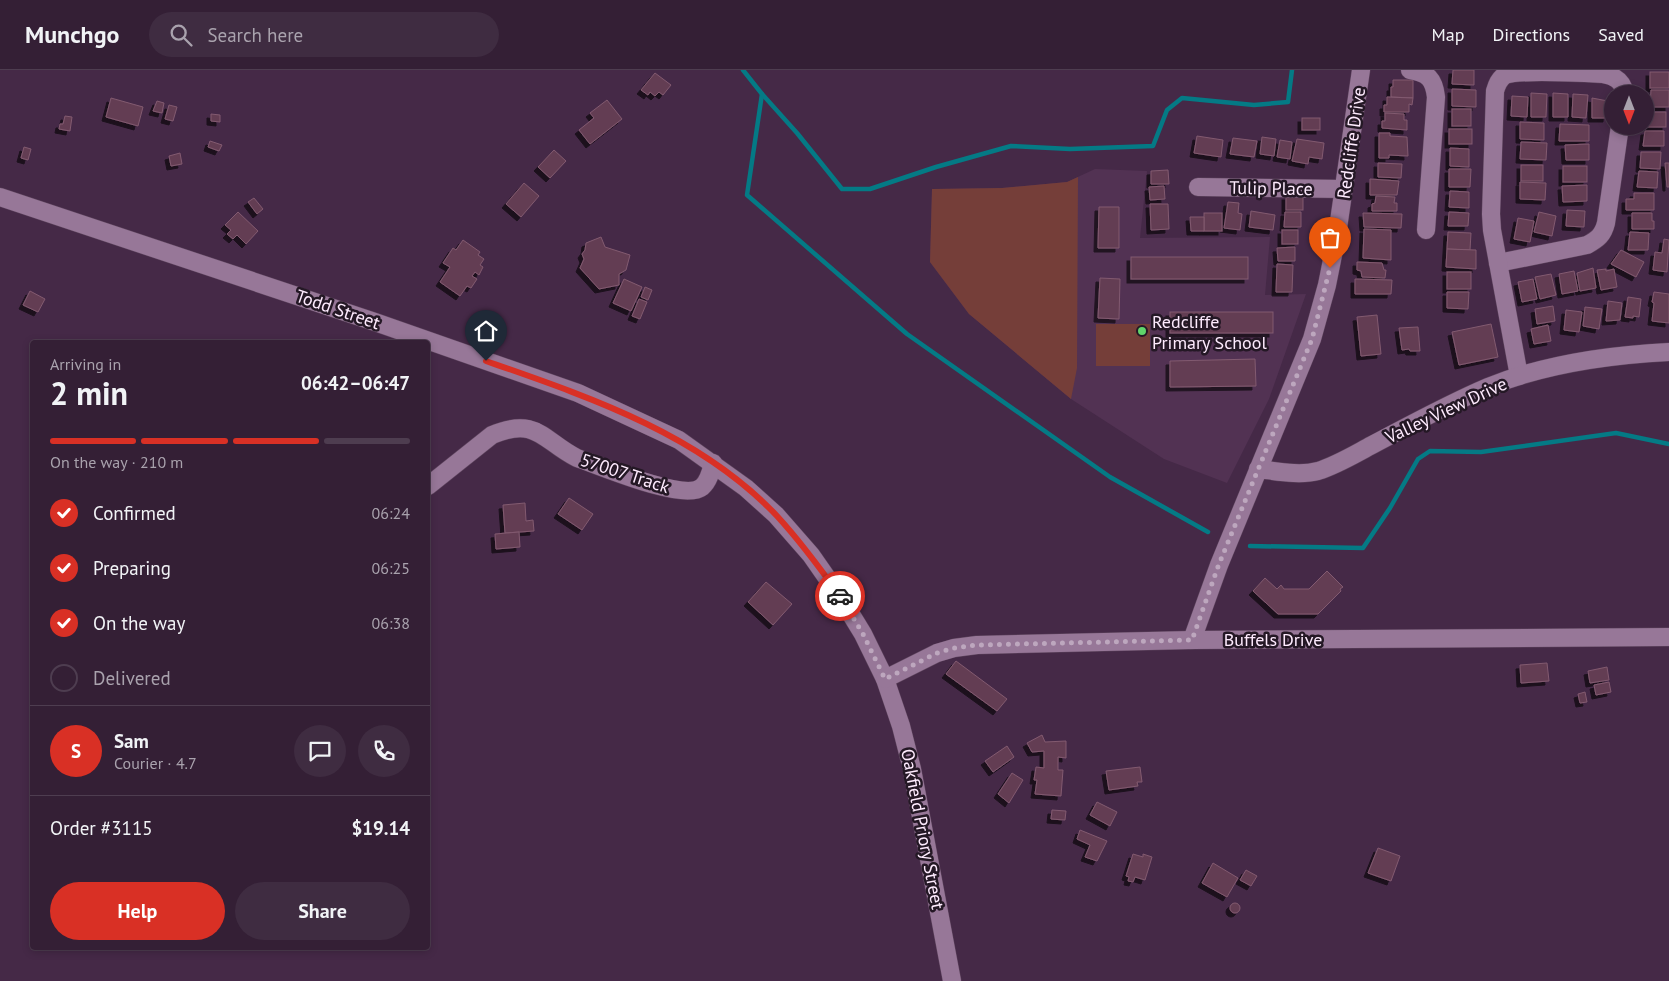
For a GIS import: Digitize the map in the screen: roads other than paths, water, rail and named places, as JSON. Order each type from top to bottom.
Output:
[{"type":"street","name":"Redcliffe Drive","points":[[1192,640],[1219,564],[1312,339],[1327,285],[1337,235],[1361,70]]},
{"type":"street","points":[[1410,70],[1420,72],[1429,77],[1434,85],[1436,97],[1426,230]]},
{"type":"street","points":[[1519,376],[1493,240],[1491,214],[1495,91],[1498,81],[1505,75],[1520,71],[1603,74],[1612,76],[1619,80],[1622,85]]},
{"type":"street","points":[[1498,263],[1587,245],[1597,240],[1603,234],[1619,135]]},
{"type":"street","name":"Tulip Place","points":[[1198,187],[1344,189]]},
{"type":"street","name":"Todd Street","points":[[0,197],[426,340]]},
{"type":"street","name":"Todd Street","points":[[430,341],[578,393],[679,440],[746,488],[776,515],[810,555],[841,598],[863,634],[885,679]]},
{"type":"street","name":"Valley View Drive","points":[[1258,469],[1299,473],[1317,471],[1341,461],[1456,402],[1519,376],[1590,361],[1669,352]]},
{"type":"street","name":"57007 Track","points":[[430,484],[492,435],[504,429],[534,430],[577,458],[668,489],[685,492],[702,488],[707,482],[712,463]]},
{"type":"street","name":"Buffels Drive","points":[[885,679],[937,653],[954,648],[977,645],[1192,640],[1669,637]]},
{"type":"street","name":"Oakfield Priory Street","points":[[885,679],[901,726],[912,769],[952,981]]},
{"type":"waterway","points":[[743,70],[762,94],[747,195],[907,334],[1110,477],[1208,532]]},
{"type":"waterway","points":[[762,94],[797,133],[842,189],[870,189],[936,167],[1011,146],[1070,149],[1153,146],[1167,110],[1182,98],[1254,105],[1288,102],[1292,70]]},
{"type":"waterway","points":[[1250,546],[1363,548],[1390,508],[1418,459],[1430,451],[1481,452],[1616,433],[1669,444]]},
{"type":"place","name":"Redcliffe Primary School","points":[[1142,331]]}]
